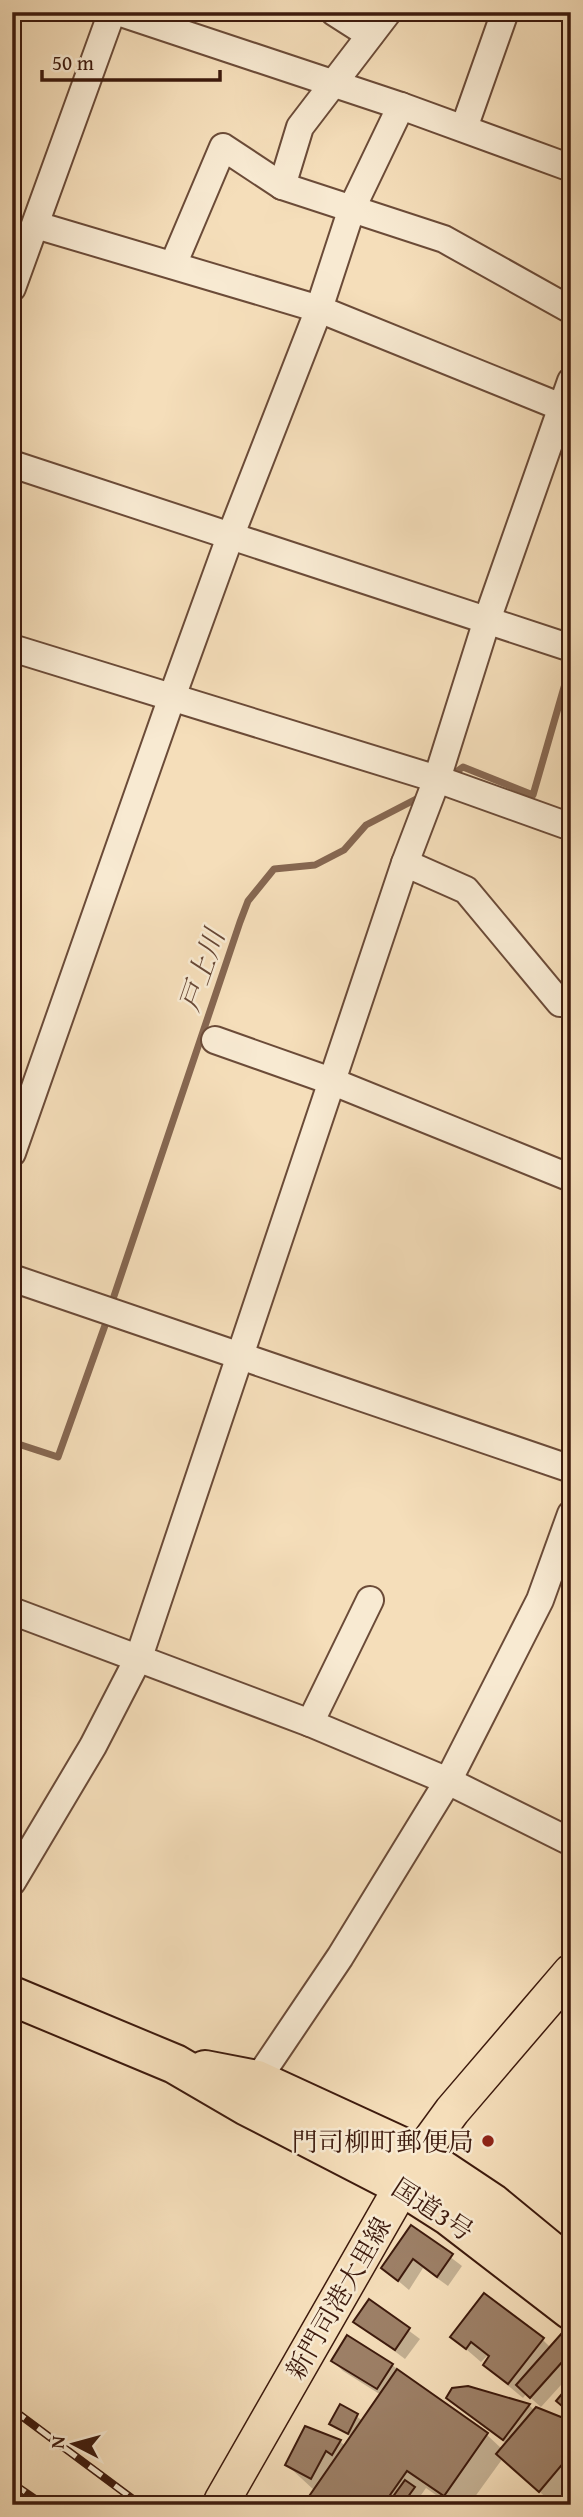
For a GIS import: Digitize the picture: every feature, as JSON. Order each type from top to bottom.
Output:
[{"type":"highway","name":"国道3号","points":[[12,1996],[175,2064],[247,2106],[492,2203],[571,2267]]},
{"type":"highway","name":"国道3号","points":[[175,2064],[257,2080],[411,2170],[449,2216],[571,2310]]},
{"type":"main road","name":"新門司港大里線","points":[[222,2501],[411,2170],[452,2111],[571,1972]]},
{"type":"street","points":[[12,288],[112,12]]},
{"type":"street","points":[[118,12],[401,106],[571,168]]},
{"type":"street","points":[[334,12],[370,35]]},
{"type":"street","points":[[282,186],[300,127],[388,12]]},
{"type":"street","points":[[464,128],[505,12]]},
{"type":"street","points":[[12,1153],[172,697],[230,537],[319,309],[352,208],[401,106]]},
{"type":"street","points":[[173,265],[223,147],[282,186],[444,239],[571,310]]},
{"type":"street","points":[[36,225],[319,309],[566,409]]},
{"type":"street","points":[[12,1882],[93,1746],[139,1657],[331,1081],[405,863],[437,779],[487,620],[566,409],[571,381]]},
{"type":"street","points":[[12,464],[571,648]]},
{"type":"street","points":[[12,648],[437,779],[571,827]]},
{"type":"street","points":[[405,863],[466,890],[560,1003],[571,1003]]},
{"type":"street","points":[[215,1040],[331,1081],[571,1178]]},
{"type":"street","points":[[12,1278],[571,1469]]},
{"type":"street","points":[[257,2080],[340,1957],[448,1781],[540,1600],[571,1514]]},
{"type":"street","points":[[310,1723],[370,1600]]},
{"type":"street","points":[[12,1611],[310,1723],[448,1781],[571,1842]]},
{"type":"building","points":[[411,2225],[453,2254],[437,2277],[413,2259],[398,2281],[381,2268]]},
{"type":"building","points":[[484,2293],[544,2338],[508,2384],[483,2365],[489,2356],[471,2342],[466,2349],[450,2337]]},
{"type":"building","points":[[369,2299],[410,2328],[395,2350],[353,2322]]},
{"type":"building","points":[[562,2333],[571,2341],[571,2352],[530,2398],[516,2385]]},
{"type":"building","points":[[347,2335],[393,2364],[377,2389],[331,2361]]},
{"type":"building","points":[[397,2369],[488,2433],[444,2496],[407,2471],[383,2505],[303,2505]]},
{"type":"building","points":[[571,2383],[571,2410],[569,2412],[556,2401]]},
{"type":"building","points":[[468,2386],[530,2404],[503,2440],[446,2398],[452,2388]]},
{"type":"building","points":[[340,2404],[358,2414],[348,2434],[329,2424]]},
{"type":"building","points":[[536,2407],[571,2421],[571,2454],[539,2492],[496,2454]]},
{"type":"building","points":[[305,2426],[341,2440],[332,2455],[326,2451],[311,2479],[285,2465]]},
{"type":"building","points":[[405,2480],[415,2487],[402,2505],[387,2505]]},
{"type":"waterway","name":"戸上川","points":[[449,777],[463,767],[533,795],[571,663]]},
{"type":"waterway","name":"戸上川","points":[[111,1305],[248,901],[274,869],[315,865],[344,850],[366,825],[422,796]]},
{"type":"waterway","name":"戸上川","points":[[12,1442],[58,1457],[108,1317]]},
{"type":"railway","points":[[12,2409],[141,2505]]},
{"type":"railway","points":[[12,2483],[44,2505]]},
{"type":"place","name":"門司柳町郵便局","points":[[488,2141]]}]
